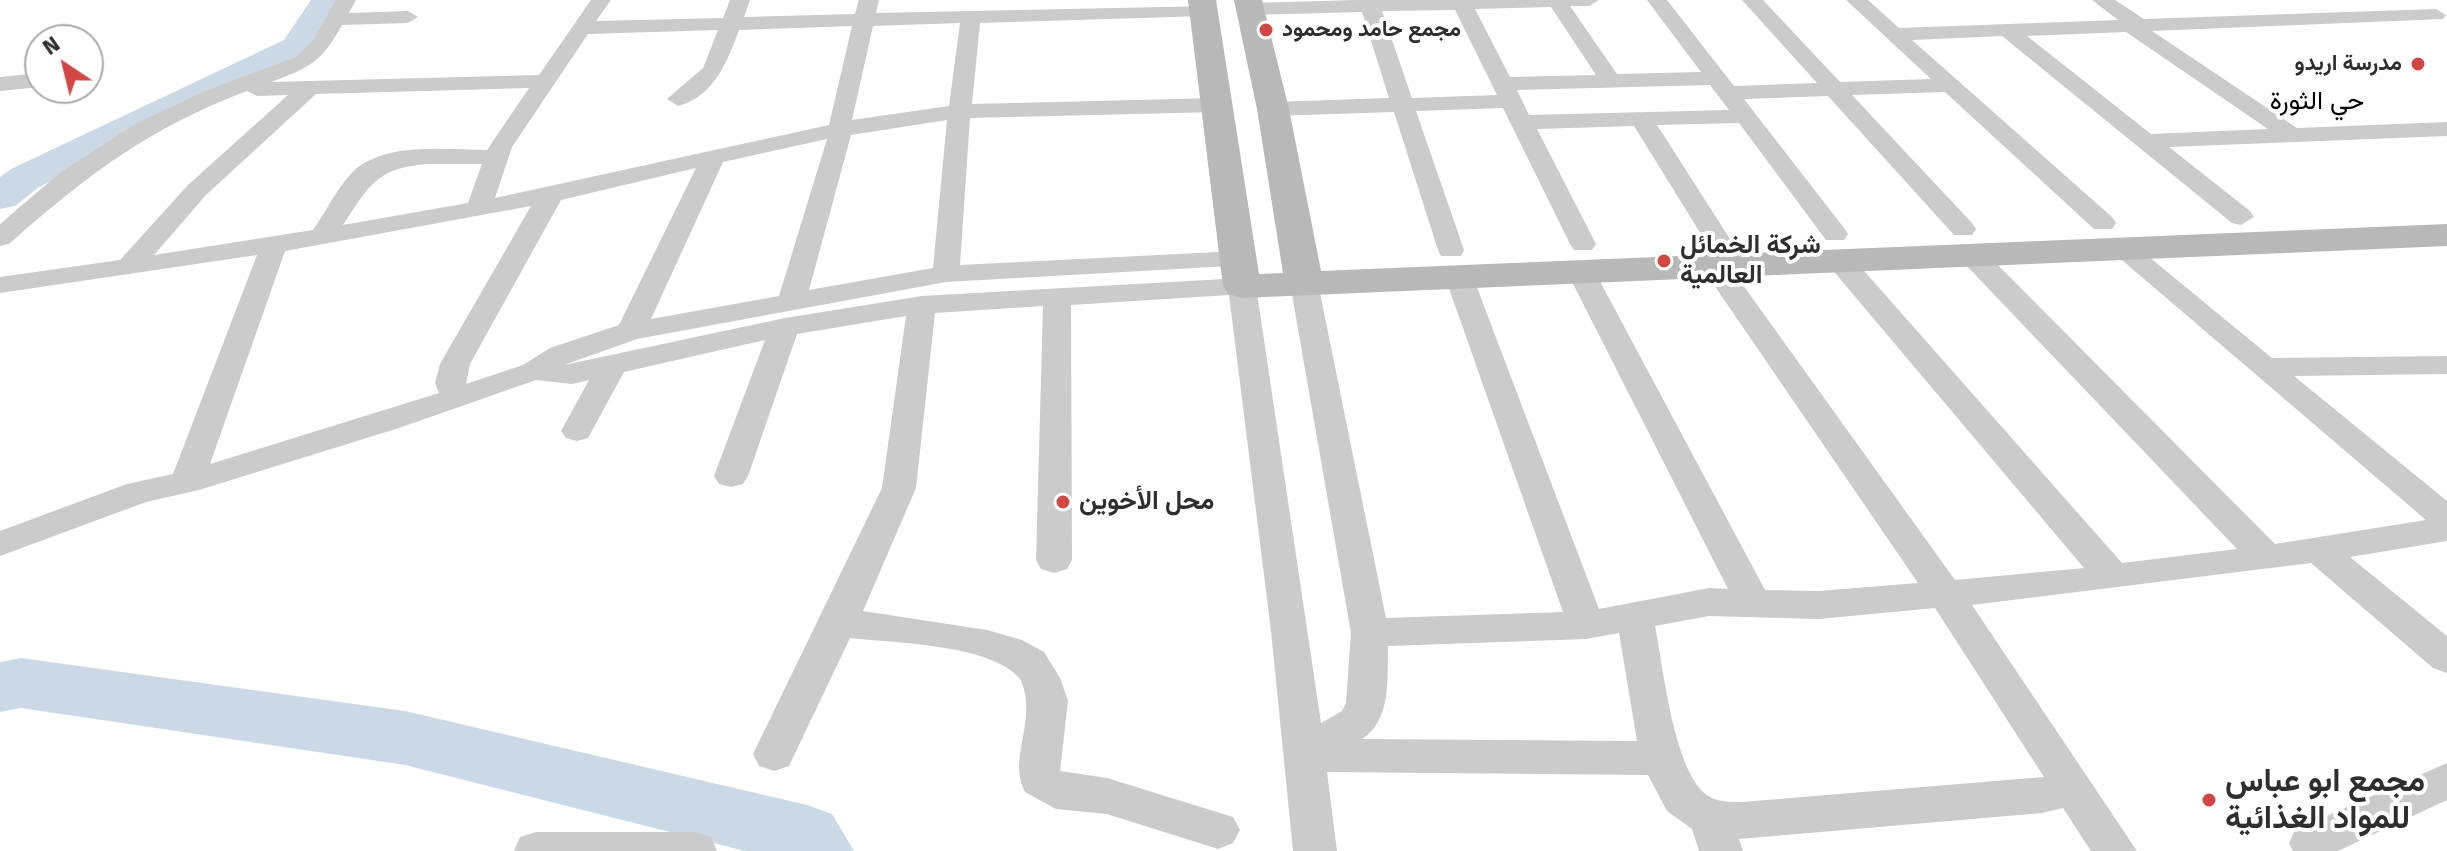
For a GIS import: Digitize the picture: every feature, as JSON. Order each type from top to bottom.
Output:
[{"type":"street","points":[[479,209],[495,157],[601,0]]},
{"type":"street","points":[[678,99],[713,71],[740,0]]},
{"type":"street","points":[[1556,0],[1611,81]]},
{"type":"street","points":[[1303,755],[1356,722],[1366,704],[1370,633],[1273,109],[1249,4],[1589,0]]},
{"type":"street","points":[[1657,0],[1746,116],[1838,247],[2113,577]]},
{"type":"street","points":[[1752,0],[1835,89],[1968,242],[2267,558]]},
{"type":"street","points":[[1856,0],[2112,236],[2447,519]]},
{"type":"street","points":[[2102,0],[2292,135]]},
{"type":"street","points":[[2408,0],[2441,18]]},
{"type":"street","points":[[1461,2],[1522,122],[1582,258],[1753,602]]},
{"type":"street","points":[[1370,3],[1455,263],[1586,625]]},
{"type":"street","points":[[583,28],[731,23],[867,10],[971,17],[1203,5],[1315,851]]},
{"type":"street","points":[[0,238],[70,177],[145,128],[304,62],[321,45],[341,10],[408,17]]},
{"type":"street","points":[[731,476],[789,313],[842,129],[842,105],[867,10]]},
{"type":"street","points":[[946,274],[959,114],[971,17]]},
{"type":"street","points":[[1894,34],[2441,18]]},
{"type":"street","points":[[2007,30],[2241,217]]},
{"type":"street","points":[[233,89],[546,81]]},
{"type":"street","points":[[1273,109],[1404,105],[1611,81],[1835,89],[1951,85]]},
{"type":"street","points":[[0,84],[24,82]]},
{"type":"street","points":[[128,267],[197,190],[308,89]]},
{"type":"street","points":[[0,285],[274,245],[479,209],[842,129],[959,114],[1079,107],[1218,105]]},
{"type":"street","points":[[1522,122],[1746,116]]},
{"type":"street","points":[[1641,119],[1716,252],[2115,851]]},
{"type":"street","points":[[2146,141],[2447,129]]},
{"type":"street","points":[[631,331],[714,156]]},
{"type":"street","points":[[322,237],[364,175],[374,167],[405,159],[495,157]]},
{"type":"street","points":[[455,395],[450,383],[455,364],[551,194]]},
{"type":"street","points":[[2112,236],[2241,217],[2447,209]]},
{"type":"street","points":[[534,371],[572,375],[789,313],[946,274],[1240,273],[2112,236],[2447,235]]},
{"type":"street","points":[[187,482],[274,245]]},
{"type":"street","points":[[0,544],[139,492],[187,482],[388,421],[455,395],[534,371],[561,354],[631,331],[789,313],[1057,297],[1240,273]]},
{"type":"street","points":[[1054,560],[1057,297]]},
{"type":"street","points":[[774,754],[839,622],[899,488],[922,305]]},
{"type":"street","points":[[577,431],[613,364]]},
{"type":"street","points":[[2265,367],[2447,365]]},
{"type":"street","points":[[1370,633],[1586,625],[1709,602],[1819,605],[1945,594],[2267,558],[2447,529]]},
{"type":"street","points":[[2318,550],[2447,658]]},
{"type":"street","points":[[1634,614],[1661,758],[1685,806],[1716,835],[1742,821],[2042,795],[2060,791],[2068,779]]},
{"type":"street","points":[[839,622],[985,644],[1026,659],[1042,679],[1049,706],[1038,766],[1040,780],[1056,791],[1107,796],[1218,830]]},
{"type":"street","points":[[1303,755],[1661,758]]},
{"type":"street","points":[[2311,843],[2447,781]]},
{"type":"street","points":[[536,851],[695,851]]},
{"type":"waterway","points":[[0,197],[25,178],[296,47],[327,0]]},
{"type":"waterway","points":[[0,687],[21,683],[405,738],[807,836],[818,851]]},
{"type":"place","name":"مجمع حامد ومحمود","points":[[1266,30]]},
{"type":"place","name":"مدرسة اريدو","points":[[2418,64]]},
{"type":"place","name":"شركة الخمائل العالمية","points":[[1664,261]]},
{"type":"place","name":"محل الأخوين","points":[[1063,502]]},
{"type":"place","name":"مجمع ابو عباس للمواد الغذائية","points":[[2209,800]]},
{"type":"district","name":"حي الثورة","points":[[2317,102]]}]
